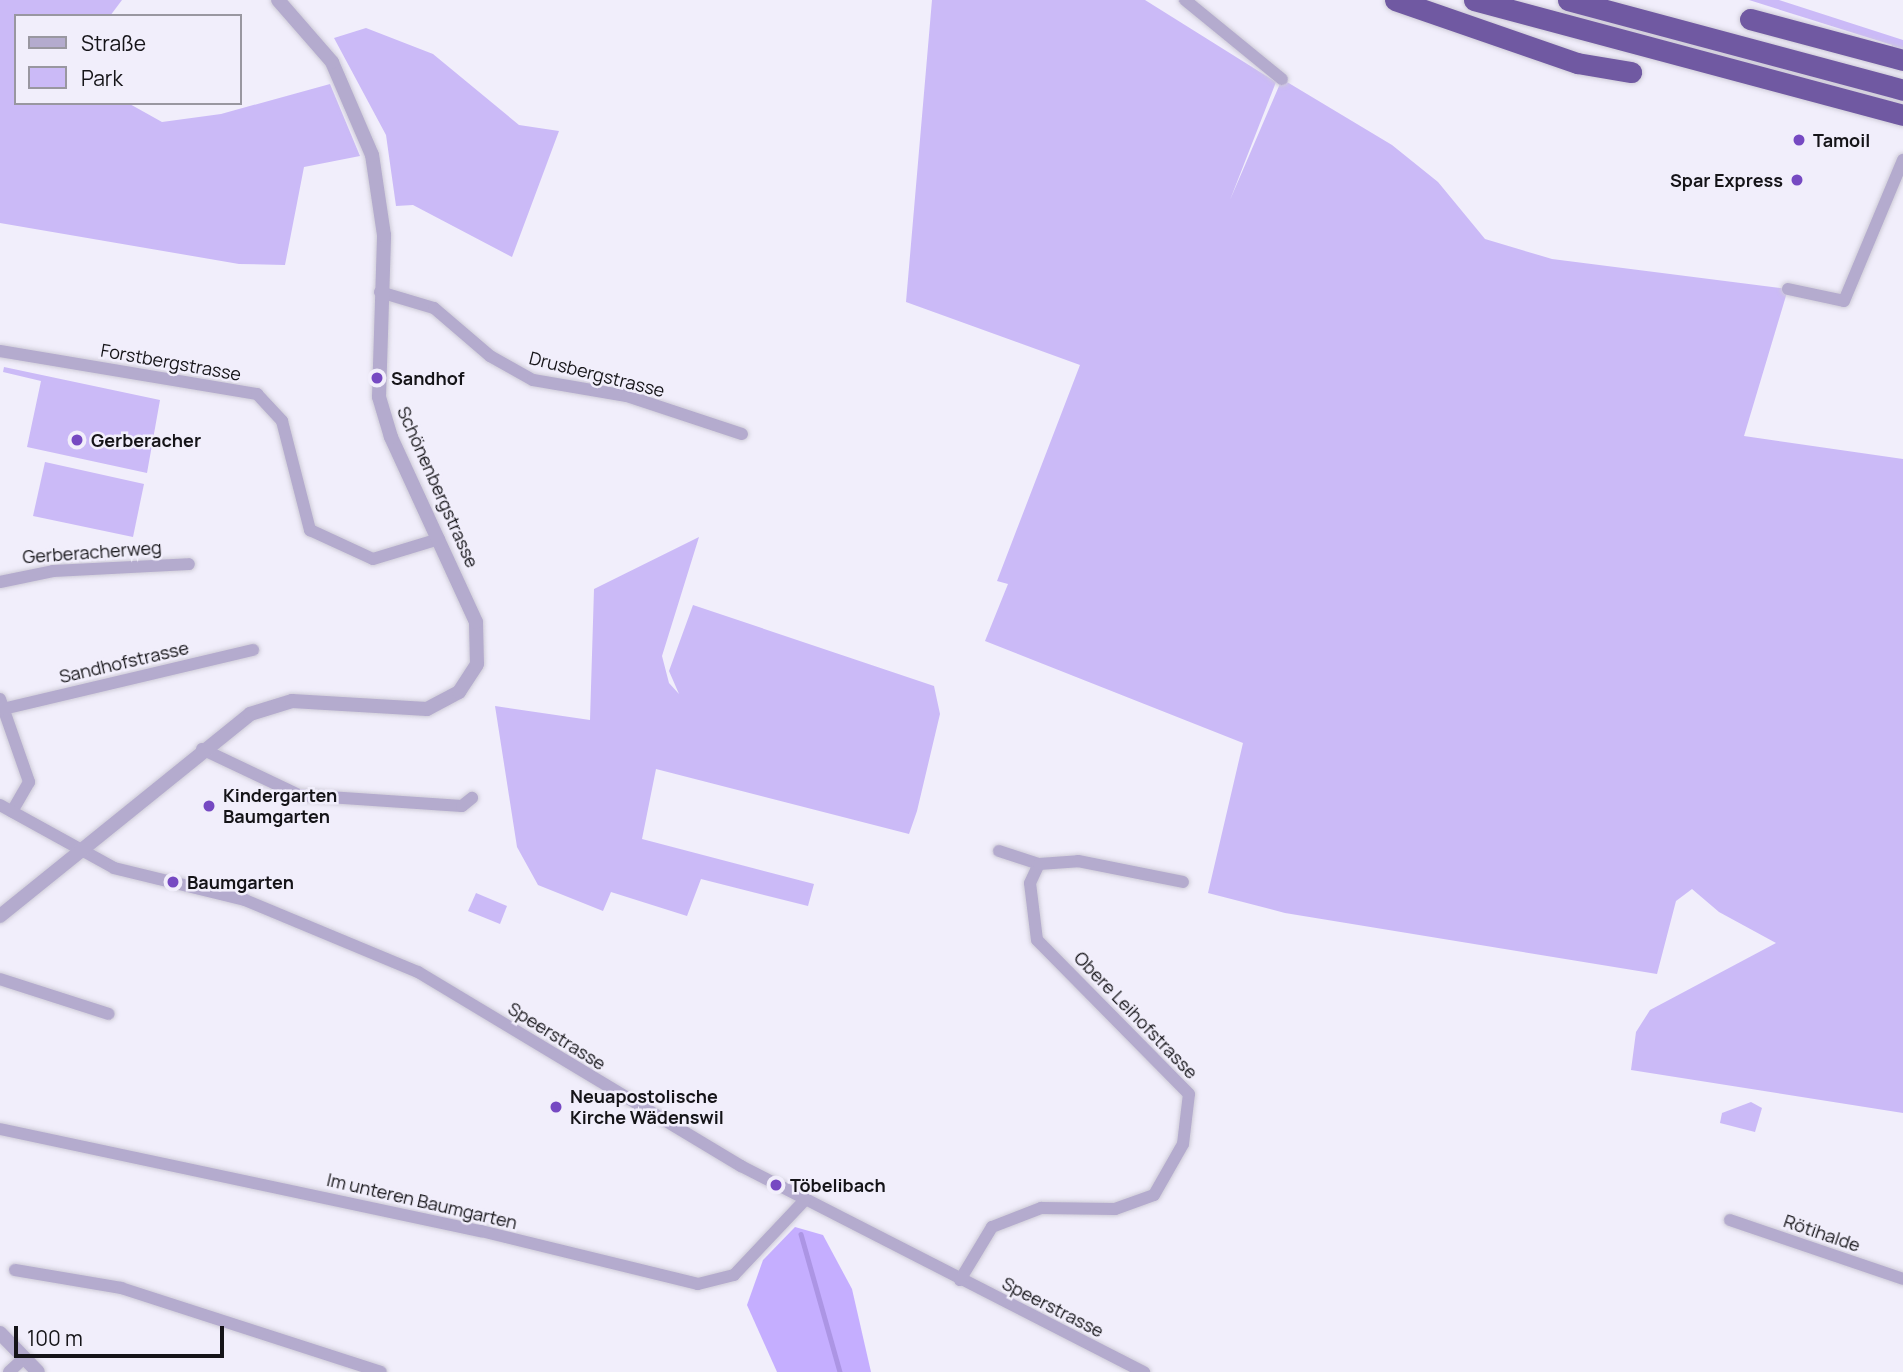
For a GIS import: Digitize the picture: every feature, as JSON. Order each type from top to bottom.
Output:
[{"type":"highway","points":[[1395,0],[1577,63],[1631,72]]},
{"type":"highway","points":[[1474,0],[1903,115]]},
{"type":"highway","points":[[1568,0],[1903,90]]},
{"type":"highway","points":[[1750,19],[1903,60]]},
{"type":"street","name":"Schönenbergstrasse","points":[[0,916],[82,855],[202,749],[239,720],[279,704],[320,701],[418,711],[459,692],[477,664],[478,631],[383,415],[376,356],[383,209],[365,131],[332,62],[278,0]]},
{"type":"street","points":[[1185,0],[1239,50],[1282,79]]},
{"type":"street","points":[[1788,289],[1844,301],[1903,160]]},
{"type":"street","name":"Drusbergstrasse","points":[[380,292],[434,309],[490,356],[533,380],[627,396],[741,434]]},
{"type":"street","name":"Forstbergstrasse","points":[[0,351],[257,394],[282,421],[304,517],[319,538],[373,559],[439,539]]},
{"type":"street","name":"Gerberacherweg","points":[[0,582],[53,571],[189,564]]},
{"type":"street","name":"Sandhofstrasse","points":[[2,704],[253,650]]},
{"type":"street","points":[[2,704],[29,782],[12,812]]},
{"type":"street","points":[[202,749],[299,794],[462,806],[472,798]]},
{"type":"street","name":"Speerstrasse","points":[[0,805],[82,855],[245,900],[344,937],[418,972],[805,1200],[1144,1372]]},
{"type":"street","points":[[999,851],[1039,864],[1078,861],[1183,882]]},
{"type":"street","name":"Obere Leihofstrasse","points":[[960,1280],[992,1227],[1041,1208],[1115,1209],[1154,1195],[1184,1143],[1189,1094],[1037,940],[1030,883],[1039,864]]},
{"type":"street","points":[[0,979],[109,1014]]},
{"type":"street","name":"Im unteren Baumgarten","points":[[0,1129],[481,1231],[698,1284],[734,1275],[805,1200]]},
{"type":"street","name":"Rötihalde","points":[[1731,1220],[1903,1279]]},
{"type":"street","points":[[15,1270],[121,1288],[381,1372]]},
{"type":"street","points":[[0,1333],[38,1372]]},
{"type":"street","points":[[9,1372],[24,1358]]},
{"type":"green space","points":[[0,0],[122,0],[112,14],[14,14],[14,105],[132,105],[162,122],[221,114],[330,84],[360,156],[304,167],[285,265],[239,264],[0,223]]},
{"type":"green space","points":[[932,0],[1145,0],[1276,82],[1230,200],[1282,79],[1392,145],[1438,182],[1485,239],[1552,259],[1788,289],[1744,436],[1903,459],[1903,1113],[1631,1070],[1636,1032],[1650,1010],[1776,943],[1719,912],[1692,889],[1676,901],[1657,974],[1285,913],[1208,893],[1243,743],[985,641],[1008,584],[997,581],[1080,365],[906,302]]},
{"type":"green space","points":[[1749,0],[1779,0],[1903,40],[1903,55],[1891,51],[1892,45]]},
{"type":"green space","points":[[366,28],[433,54],[519,125],[559,131],[512,257],[413,205],[396,206],[386,135],[334,38]]},
{"type":"green space","points":[[4,367],[160,400],[147,473],[27,447],[41,381],[3,372]]},
{"type":"green space","points":[[45,462],[144,484],[133,537],[33,516]]},
{"type":"green space","points":[[699,537],[662,656],[669,683],[679,694],[669,671],[693,605],[934,686],[940,714],[917,811],[909,834],[656,769],[642,839],[814,884],[808,906],[701,879],[687,916],[611,892],[603,911],[538,885],[517,847],[495,706],[590,720],[594,589]]},
{"type":"green space","points":[[476,893],[507,906],[500,924],[468,911]]},
{"type":"green space","points":[[1751,1102],[1762,1108],[1755,1132],[1720,1123],[1722,1113]]},
{"type":"shaded area","points":[[795,1227],[823,1235],[852,1289],[871,1372],[777,1372],[747,1305],[763,1260]]},
{"type":"waterway","name":"Töbelibach","points":[[801,1234],[840,1372]]},
{"type":"place","name":"Tamoil","points":[[1799,140]]},
{"type":"place","name":"Spar Express","points":[[1797,180]]},
{"type":"place","name":"Sandhof","points":[[377,378]]},
{"type":"place","name":"Gerberacher","points":[[77,440]]},
{"type":"place","name":"Kindergarten Baumgarten","points":[[209,806]]},
{"type":"place","name":"Baumgarten","points":[[173,882]]},
{"type":"place","name":"Neuapostolische Kirche Wädenswil","points":[[556,1107]]},
{"type":"place","name":"Töbelibach","points":[[776,1185]]}]
